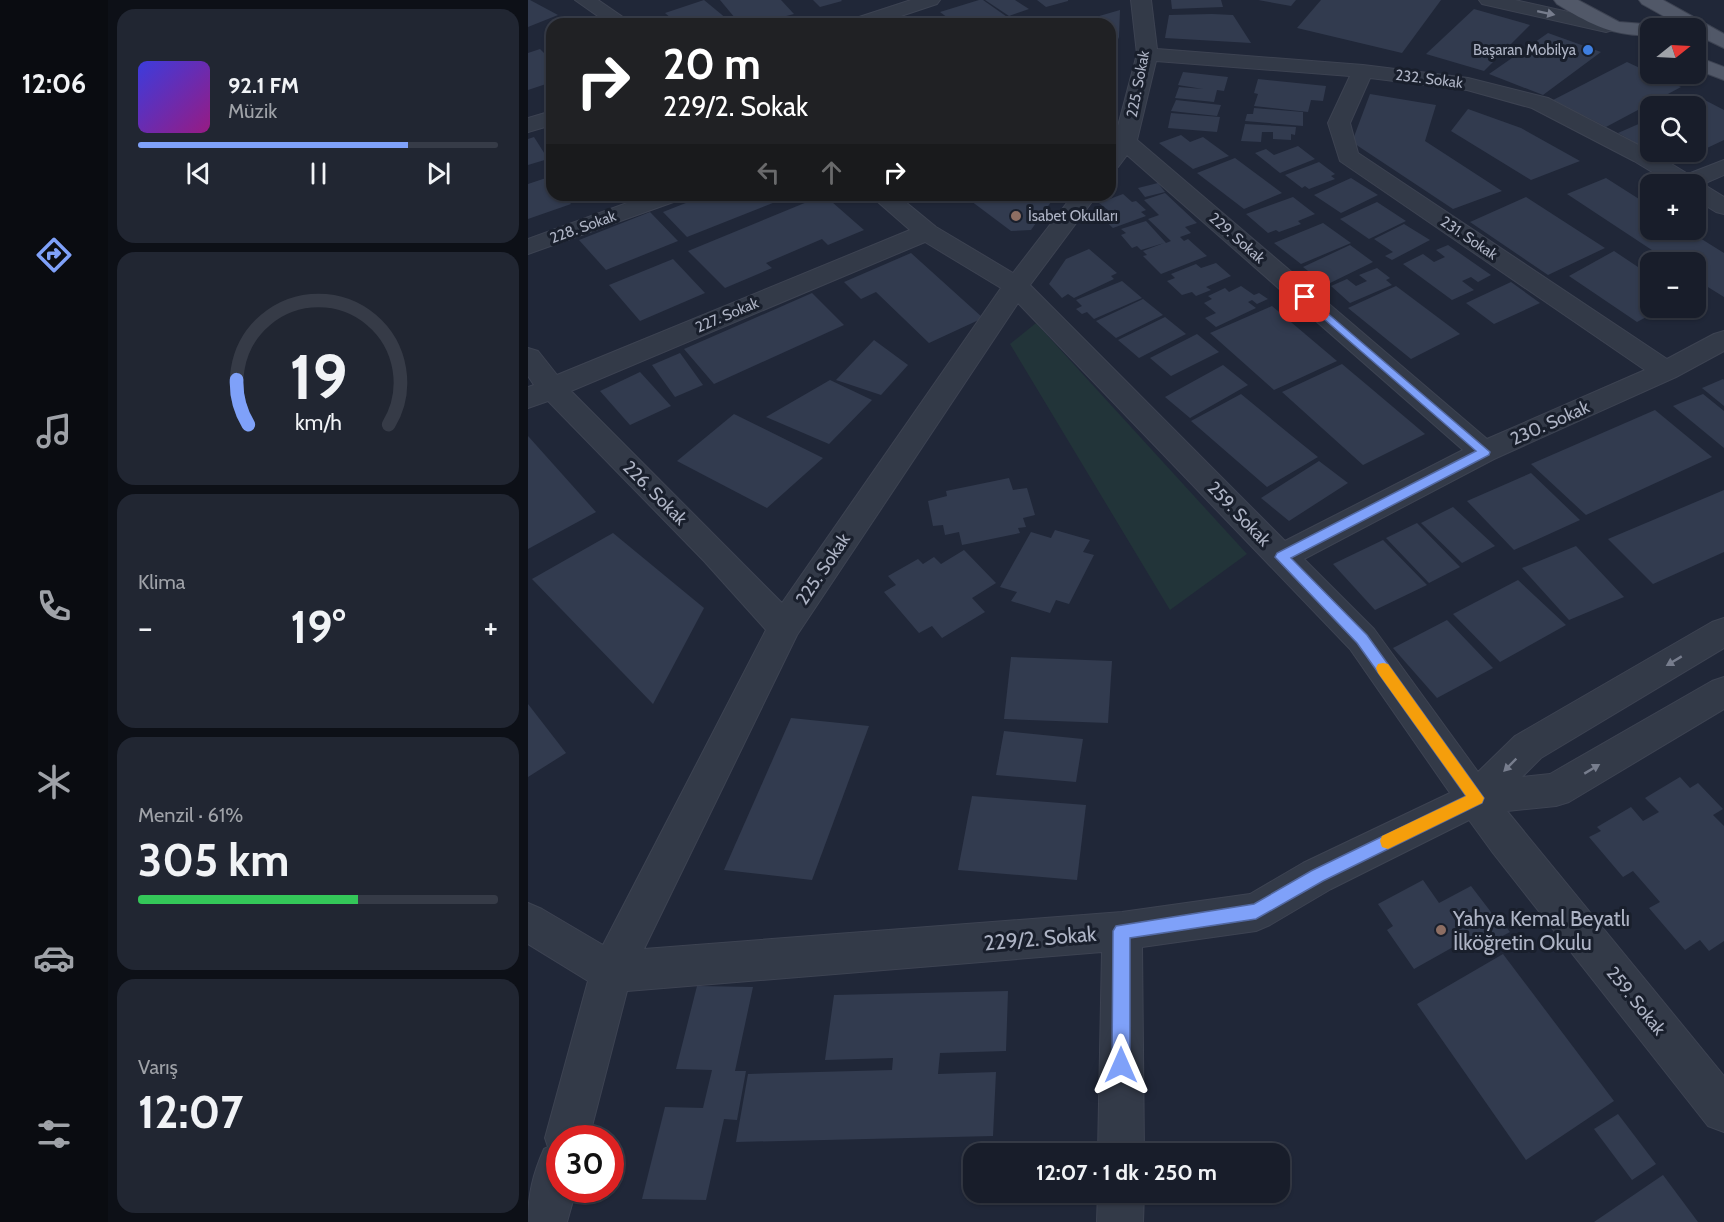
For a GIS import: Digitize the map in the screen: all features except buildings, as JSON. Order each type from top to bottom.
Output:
[{"type":"main road","points":[[1565,0],[1606,26],[1640,40]]},
{"type":"main road","points":[[1649,0],[1724,42]]},
{"type":"main road","points":[[1677,16],[1695,3]]},
{"type":"main road","points":[[1606,26],[1640,30]]},
{"type":"main road","points":[[1706,67],[1724,74]]},
{"type":"street","points":[[585,0],[614,18]]},
{"type":"street","points":[[875,18],[930,0]]},
{"type":"street","name":"225. Sokak","points":[[1118,152],[1147,54],[1141,0]]},
{"type":"street","points":[[1489,0],[1606,26]]},
{"type":"street","name":"232. Sokak","points":[[1147,54],[1363,71],[1468,84],[1540,103],[1642,156],[1670,174]]},
{"type":"street","name":"231. Sokak","points":[[1363,71],[1339,123],[1348,156],[1666,371]]},
{"type":"street","points":[[528,125],[546,120]]},
{"type":"street","name":"229. Sokak","points":[[1118,152],[1484,452]]},
{"type":"street","points":[[1706,177],[1724,168]]},
{"type":"street","name":"232. Sokak","points":[[1706,196],[1724,207]]},
{"type":"street","name":"228. Sokak","points":[[528,247],[654,201]]},
{"type":"street","name":"259. Sokak","points":[[889,201],[927,232],[1016,286],[1362,639],[1477,798],[1506,842],[1724,1110]]},
{"type":"street","name":"225. Sokak","points":[[570,1125],[611,972],[784,627],[1016,286],[1080,201]]},
{"type":"street","name":"227. Sokak","points":[[540,393],[927,232]]},
{"type":"street","name":"230. Sokak","points":[[1281,557],[1484,452],[1666,371],[1724,340]]},
{"type":"street","name":"226. Sokak","points":[[528,357],[540,393],[715,553],[784,627]]},
{"type":"street","points":[[1477,798],[1528,747],[1724,631]]},
{"type":"street","points":[[1477,798],[1556,790],[1724,691]]},
{"type":"street","name":"229/2. Sokak","points":[[611,972],[1122,931],[1256,912],[1317,876],[1477,798]]},
{"type":"street","points":[[528,922],[611,972]]},
{"type":"street","points":[[1121,1143],[1122,931]]},
{"type":"street","points":[[544,1222],[549,1203]]},
{"type":"street","points":[[1120,1222],[1121,1203]]},
{"type":"shaded area","points":[[1036,323],[1247,554],[1170,610],[1010,344]]},
{"type":"slow traffic","points":[[1383,668],[1477,798],[1388,841]]},
{"type":"place","name":"Başaran Mobilya","points":[[1588,50]]},
{"type":"place","name":"İsabet Okulları","points":[[1016,216]]},
{"type":"place","name":"Yahya Kemal Beyatlı İlköğretin Okulu","points":[[1441,930]]},
{"type":"route","points":[[1121,1065],[1122,931],[1256,912],[1317,876],[1477,798],[1362,639],[1281,557],[1484,452],[1305,297]]}]
